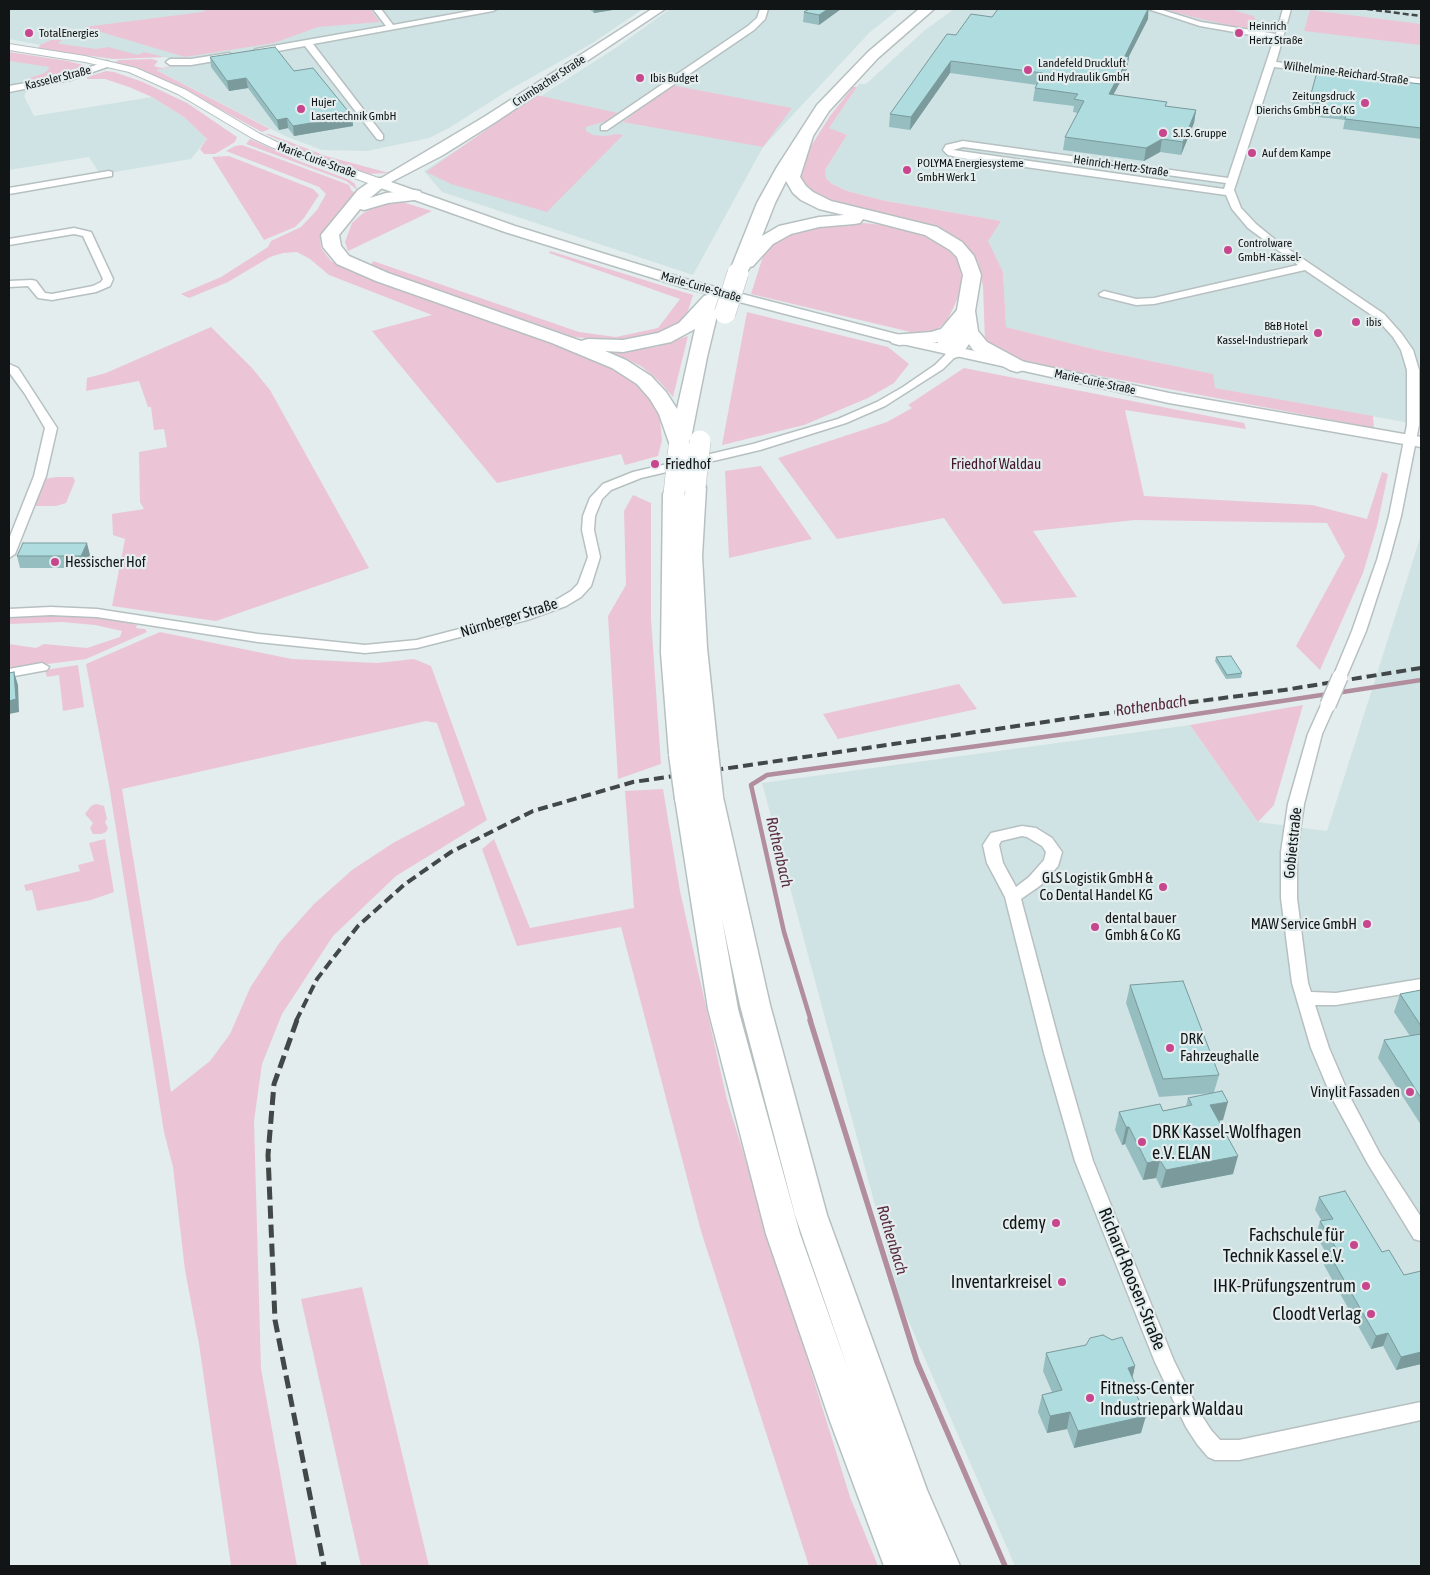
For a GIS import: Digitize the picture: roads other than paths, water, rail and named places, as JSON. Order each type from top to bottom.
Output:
[{"type":"highway","points":[[736,267],[760,184],[804,113],[851,60],[910,9]]},
{"type":"highway","points":[[679,447],[697,357],[713,307],[736,267],[766,203],[806,133],[823,108],[873,55],[926,9]]},
{"type":"highway","points":[[806,133],[792,177],[799,189],[807,196],[825,205],[898,222],[931,231],[946,238],[966,256],[972,275],[966,311],[970,331],[980,346],[1017,366]]},
{"type":"highway","points":[[395,179],[361,187],[342,219],[333,229],[330,241],[332,247],[343,260],[382,277],[559,339],[619,364],[644,380],[665,404],[679,447],[685,491],[696,648],[693,753],[723,1009],[783,1234],[848,1421],[903,1566]]},
{"type":"highway","points":[[361,187],[386,198],[414,195]]},
{"type":"highway","points":[[736,267],[767,240],[796,227],[837,219],[898,222]]},
{"type":"highway","points":[[559,339],[607,346],[648,343],[681,330],[713,307]]},
{"type":"highway","points":[[685,491],[700,441],[707,393],[713,307]]},
{"type":"highway","points":[[899,339],[932,338],[948,333],[966,311]]},
{"type":"highway","points":[[948,333],[948,346],[954,352],[970,331]]},
{"type":"highway","points":[[699,797],[811,1215],[908,1490],[941,1566]]},
{"type":"main road","name":"Crumbacher Straße","points":[[395,179],[660,9]]},
{"type":"main road","name":"Marie-Curie-Straße","points":[[395,179],[414,195],[510,229],[687,284],[899,339],[1017,366],[1254,414],[1416,441]]},
{"type":"main road","points":[[395,179],[411,184],[450,207]]},
{"type":"street","points":[[377,9],[391,27]]},
{"type":"street","points":[[249,53],[308,44],[493,9]]},
{"type":"street","points":[[604,128],[751,28],[761,19],[764,9]]},
{"type":"street","points":[[1152,9],[1200,24],[1278,37]]},
{"type":"street","points":[[1287,9],[1271,64],[1231,180],[1230,193],[1237,209],[1252,226],[1274,244],[1380,316],[1397,335],[1407,350],[1413,370],[1413,425],[1416,441]]},
{"type":"street","points":[[308,44],[380,137]]},
{"type":"street","name":"Marie-Curie-Straße","points":[[9,47],[107,64],[155,79],[196,100],[256,136],[314,161],[361,187]]},
{"type":"street","points":[[170,62],[191,62],[240,54]]},
{"type":"street","name":"Kasseler Straße","points":[[9,89],[67,78],[107,64]]},
{"type":"street","name":"Wilhelmine-Reichard-Straße","points":[[1271,64],[1421,82]]},
{"type":"street","name":"Heinrich-Hertz-Straße","points":[[1230,193],[961,155],[951,153],[948,150],[949,147],[963,144],[1231,180]]},
{"type":"street","points":[[9,192],[109,174]]},
{"type":"street","points":[[9,242],[74,231],[87,234],[108,279],[106,284],[96,288],[52,297],[42,296],[36,291],[32,283],[9,284]]},
{"type":"street","points":[[1104,294],[1136,302],[1154,301],[1308,266]]},
{"type":"street","name":"Nürnberger Straße","points":[[9,613],[51,611],[98,613],[258,638],[365,649],[417,644],[504,622],[553,607],[581,590],[590,576],[594,557],[588,530],[589,516],[596,498],[607,487],[637,475],[756,447],[842,421],[881,404],[907,389],[939,367],[954,352]]},
{"type":"street","points":[[9,367],[14,370],[31,394],[51,428],[40,476],[9,554]]},
{"type":"street","name":"Gobietstraße","points":[[1416,441],[1383,560],[1359,632],[1316,734],[1296,804],[1289,852],[1288,898],[1294,948],[1304,998],[1320,1048],[1341,1098],[1374,1159],[1421,1233]]},
{"type":"street","points":[[9,673],[42,667]]},
{"type":"street","name":"Richard-Roosen-Straße","points":[[1013,897],[1053,1053],[1084,1162],[1165,1362],[1193,1420],[1204,1437],[1215,1450],[1239,1450],[1421,1410]]},
{"type":"street","points":[[1304,998],[1336,999],[1421,985]]},
{"type":"waterway","name":"Rothenbach","points":[[1336,693],[1421,680]]},
{"type":"waterway","name":"Rothenbach","points":[[811,1021],[784,932],[751,785],[767,775],[1065,734],[1328,694]]},
{"type":"waterway","name":"Rothenbach","points":[[810,1020],[917,1362],[1005,1566]]},
{"type":"railway","points":[[1367,9],[1421,16]]},
{"type":"railway","points":[[296,1021],[317,979],[358,926],[405,884],[451,852],[533,811],[633,782],[1079,717],[1284,690],[1421,668]]},
{"type":"railway","points":[[297,1020],[274,1084],[268,1155],[275,1320],[324,1566]]},
{"type":"place","name":"TotalEnergies","points":[[29,33]]},
{"type":"place","name":"Heinrich Hertz Straße","points":[[1239,33]]},
{"type":"place","name":"Landefeld Druckluft und Hydraulik GmbH","points":[[1028,70]]},
{"type":"place","name":"Ibis Budget","points":[[640,78]]},
{"type":"place","name":"Zeitungsdruck Dierichs GmbH & Co KG","points":[[1365,103]]},
{"type":"place","name":"Hujer Lasertechnik GmbH","points":[[301,109]]},
{"type":"place","name":"S.I.S. Gruppe","points":[[1163,133]]},
{"type":"place","name":"Auf dem Kampe","points":[[1252,153]]},
{"type":"place","name":"POLYMA Energiesysteme GmbH Werk 1","points":[[907,170]]},
{"type":"place","name":"Controlware GmbH -Kassel-","points":[[1228,250]]},
{"type":"place","name":"ibis","points":[[1356,322]]},
{"type":"place","name":"B&B Hotel Kassel-Industriepark","points":[[1318,333]]},
{"type":"place","name":"Friedhof","points":[[655,464]]},
{"type":"place","name":"Hessischer Hof","points":[[55,562]]},
{"type":"place","name":"GLS Logistik GmbH & Co Dental Handel KG","points":[[1163,887]]},
{"type":"place","name":"MAW Service GmbH","points":[[1367,924]]},
{"type":"place","name":"dental bauer Gmbh & Co KG","points":[[1095,927]]},
{"type":"place","name":"DRK Fahrzeughalle","points":[[1170,1048]]},
{"type":"place","name":"Vinylit Fassaden","points":[[1410,1092]]},
{"type":"place","name":"DRK Kassel-Wolfhagen e.V. ELAN","points":[[1142,1142]]},
{"type":"place","name":"cdemy","points":[[1056,1223]]},
{"type":"place","name":"Fachschule für Technik Kassel e.V.","points":[[1354,1245]]},
{"type":"place","name":"Inventarkreisel","points":[[1062,1282]]},
{"type":"place","name":"IHK-Prüfungszentrum","points":[[1366,1286]]},
{"type":"place","name":"Cloodt Verlag","points":[[1371,1314]]},
{"type":"place","name":"Fitness-Center Industriepark Waldau","points":[[1090,1398]]},
{"type":"park label","name":"Friedhof Waldau","points":[[996,464]]}]
